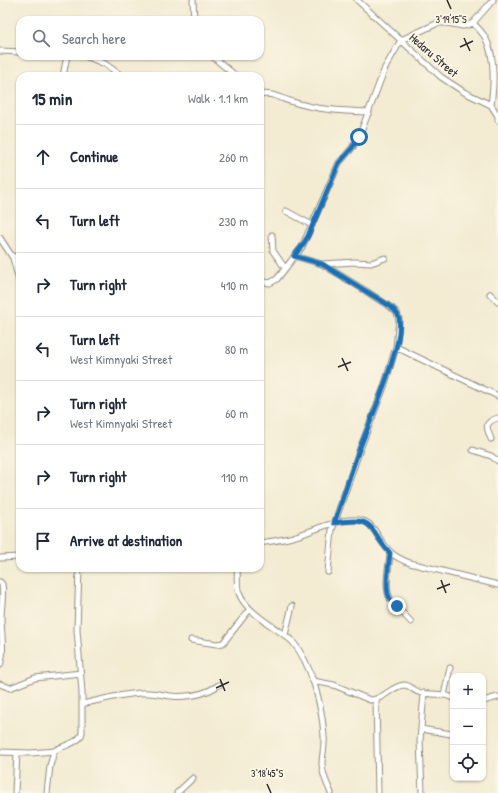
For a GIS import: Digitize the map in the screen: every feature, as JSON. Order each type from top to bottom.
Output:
[{"type":"street","points":[[193,0],[194,16]]},
{"type":"street","name":"Hedaru Street","points":[[357,0],[441,77],[464,92],[491,105]]},
{"type":"street","points":[[264,282],[274,282],[302,246],[339,163],[359,137],[385,68],[401,40],[438,24],[447,23],[463,26],[473,23],[493,0]]},
{"type":"street","points":[[473,23],[484,35],[490,49],[493,81],[491,105],[498,116],[498,120]]},
{"type":"street","points":[[0,51],[16,52]]},
{"type":"street","points":[[64,72],[66,60]]},
{"type":"street","points":[[95,60],[105,64],[116,72]]},
{"type":"street","points":[[217,60],[231,72]]},
{"type":"street","points":[[264,95],[270,94],[301,105],[327,110],[369,112]]},
{"type":"street","points":[[286,211],[312,225]]},
{"type":"street","points":[[272,235],[273,250],[285,268]]},
{"type":"street","points":[[0,238],[13,258],[16,269]]},
{"type":"street","points":[[294,256],[322,264],[385,303],[397,313],[399,320],[396,347],[384,387],[334,523],[331,534],[328,572]]},
{"type":"street","points":[[322,264],[355,262],[371,263],[385,258]]},
{"type":"street","points":[[490,294],[498,302]]},
{"type":"street","points":[[396,347],[498,396]]},
{"type":"street","points":[[491,439],[488,431],[489,421],[498,418]]},
{"type":"street","points":[[473,450],[491,456],[498,461]]},
{"type":"street","points":[[264,542],[295,537],[334,523],[350,520],[364,521],[374,529],[390,553],[410,563],[498,585]]},
{"type":"street","points":[[390,553],[387,583],[388,594],[390,599],[411,622]]},
{"type":"street","points":[[0,558],[16,557]]},
{"type":"street","points":[[0,752],[31,753],[54,751],[81,738],[81,673],[77,630],[79,572]]},
{"type":"street","points":[[237,572],[239,592],[250,609],[285,635],[297,647],[306,663],[313,682],[324,735],[322,770],[331,793]]},
{"type":"street","points":[[0,582],[3,585],[3,590],[1,618],[2,660],[0,665]]},
{"type":"street","points":[[285,635],[292,606]]},
{"type":"street","points":[[191,640],[217,644],[223,643],[250,609]]},
{"type":"street","points":[[444,695],[450,668]]},
{"type":"street","points":[[0,684],[10,688],[35,678],[81,673]]},
{"type":"street","points":[[313,682],[334,685],[364,698],[376,700],[389,690],[405,685],[410,686],[418,692],[450,697]]},
{"type":"street","points":[[82,704],[148,692],[184,697],[196,696],[219,685]]},
{"type":"street","points":[[422,793],[420,762],[424,693]]},
{"type":"street","points":[[486,700],[498,697]]},
{"type":"street","points":[[376,700],[378,793]]},
{"type":"street","points":[[421,729],[450,734]]},
{"type":"street","points":[[47,793],[50,766],[54,751]]},
{"type":"street","points":[[15,793],[17,752]]},
{"type":"street","points":[[177,793],[193,778]]},
{"type":"route","points":[[359,137],[339,163],[308,236],[294,256],[322,264],[385,303],[393,309],[398,316],[399,330],[390,370],[352,470],[334,523],[360,520],[364,521],[374,529],[390,553],[387,583],[388,594],[390,599],[397,606]]}]
